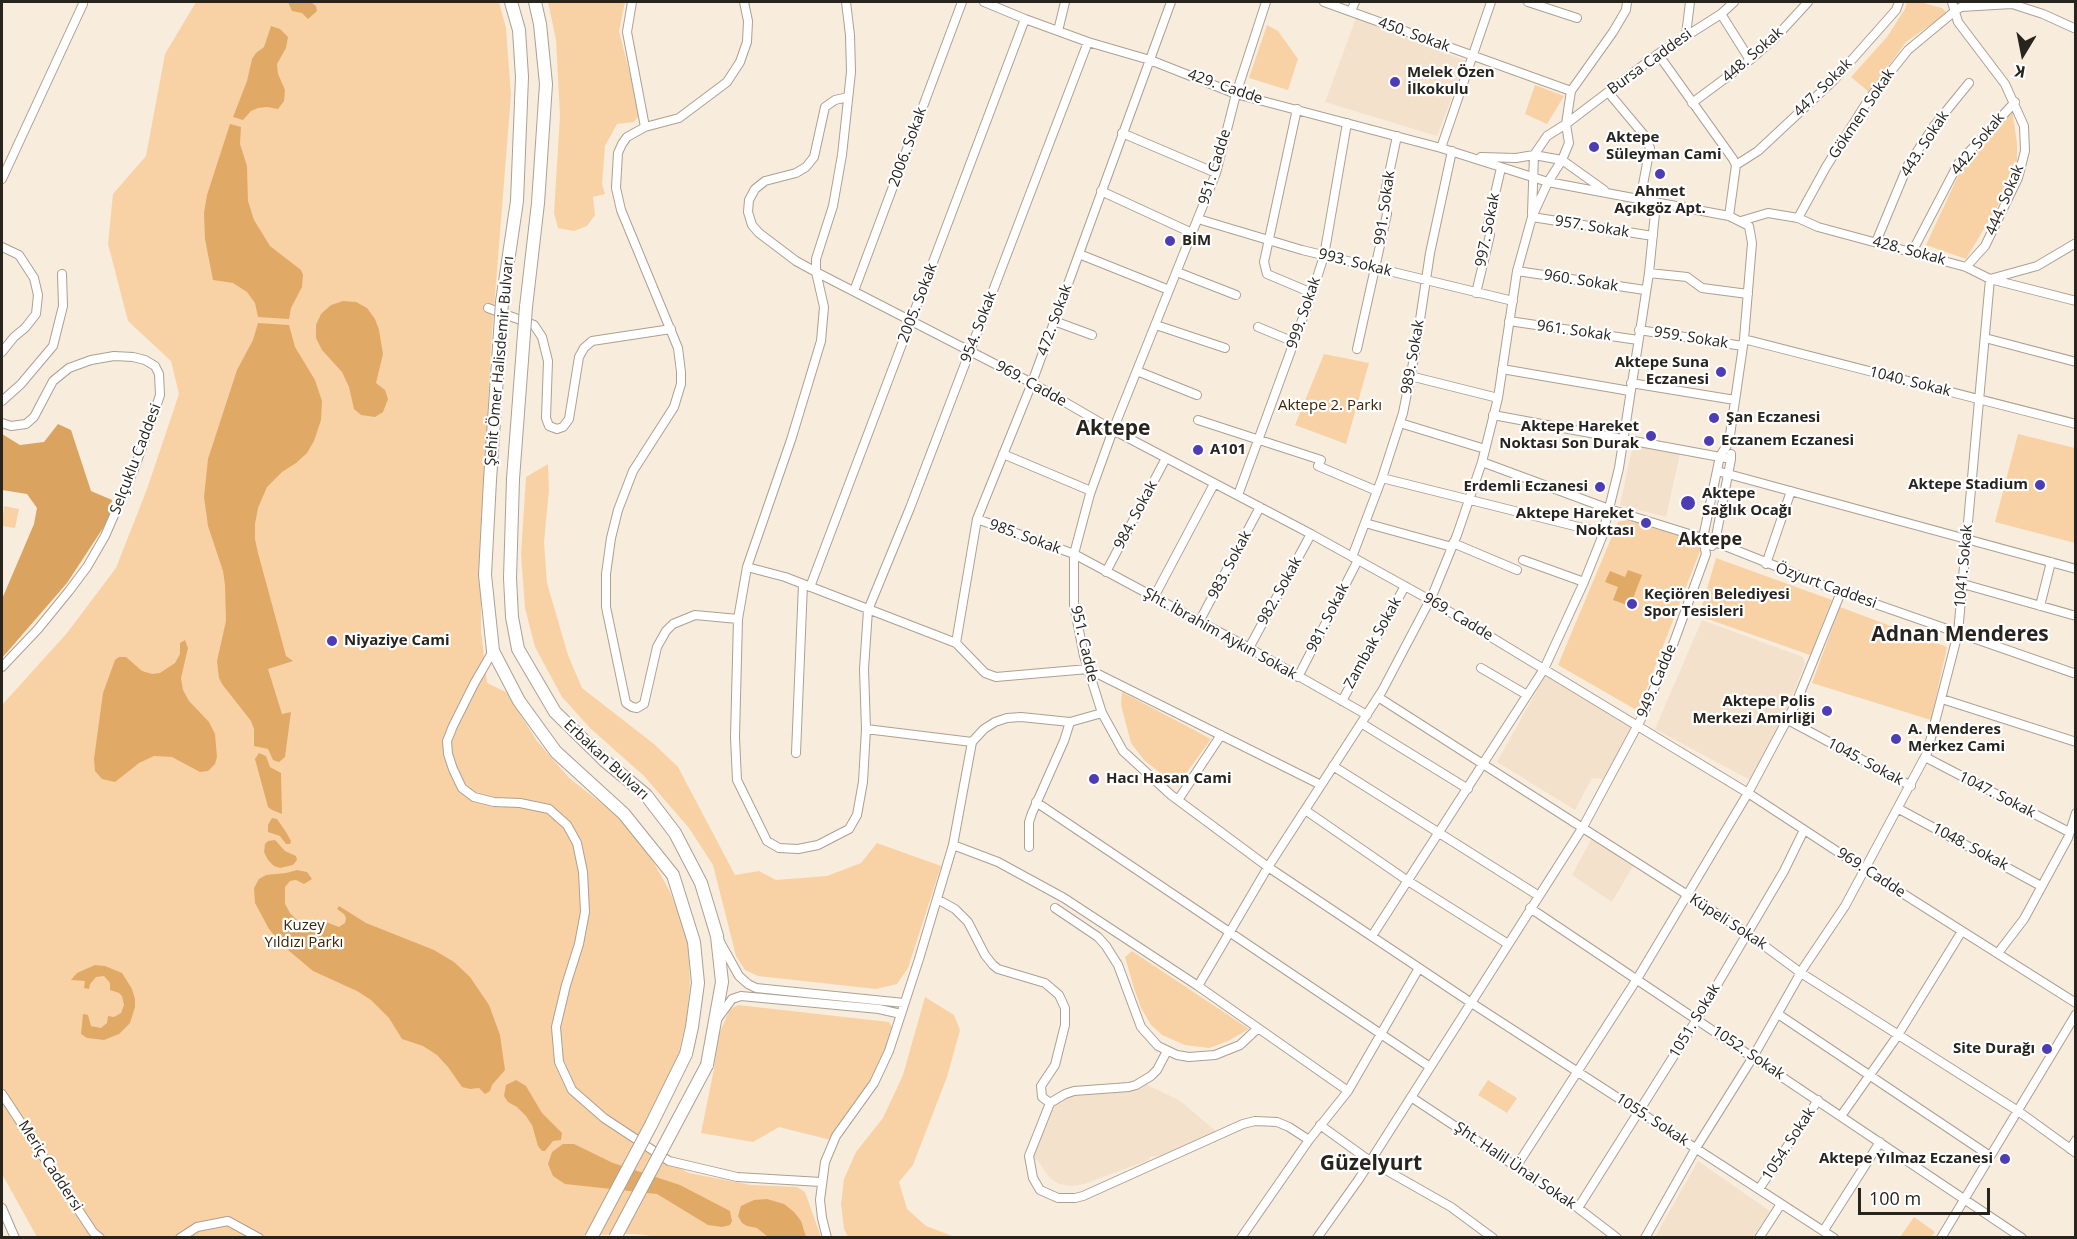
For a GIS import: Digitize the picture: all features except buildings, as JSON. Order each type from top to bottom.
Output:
[{"type":"highway","name":"Şehit Ömer Halisdemir Bulvarı","points":[[493,651],[485,575],[502,302],[517,201],[522,77],[519,30],[511,2]]},
{"type":"highway","name":"Şehit Ömer Halisdemir Bulvarı","points":[[518,649],[512,617],[511,588],[513,479],[526,307],[538,203],[546,84],[540,24],[535,2]]},
{"type":"highway","name":"Erbakan Bulvarı","points":[[518,649],[555,712],[605,761],[646,795],[675,832],[701,883],[717,936],[722,982],[707,1065],[615,1238]]},
{"type":"highway","name":"Erbakan Bulvarı","points":[[493,651],[519,701],[556,752],[624,814],[673,875],[694,942],[698,983],[686,1054],[591,1238]]},
{"type":"street","points":[[632,2],[627,32],[645,127]]},
{"type":"street","points":[[744,2],[748,21],[747,42],[740,62],[727,82],[679,118],[645,127],[627,137],[618,153],[616,188],[621,210],[671,329],[680,360],[681,384],[669,417],[638,462],[628,483],[614,524],[608,563],[606,607],[626,703],[637,708],[645,704],[657,647],[673,624],[695,615],[738,619],[747,567],[791,440],[821,341],[824,307],[816,272],[816,259],[837,189],[848,97],[851,55],[846,2]]},
{"type":"street","name":"2006. Sokak","points":[[854,291],[962,2]]},
{"type":"street","name":"429. Cadde","points":[[984,2],[1088,42],[1150,60],[1236,94],[1471,157]]},
{"type":"street","points":[[1058,31],[1065,2]]},
{"type":"street","name":"472. Sokak","points":[[956,643],[976,519],[1032,383],[1171,2]]},
{"type":"street","name":"951. Cadde","points":[[1266,2],[1236,94],[1216,172],[1091,491],[1074,554],[1074,605],[1088,669],[1102,713],[1123,751],[1178,800],[1268,867],[1470,1002]]},
{"type":"street","name":"450. Sokak","points":[[1324,2],[1571,91]]},
{"type":"street","points":[[1351,12],[1355,2]]},
{"type":"street","points":[[1441,148],[1491,2]]},
{"type":"street","points":[[1528,2],[1577,18]]},
{"type":"street","points":[[1198,986],[1268,867],[1378,697],[1430,600],[1453,545],[1482,462],[1498,398],[1517,271],[1532,217],[1569,143],[1566,124],[1571,91],[1613,32],[1626,10],[1627,2]]},
{"type":"street","points":[[1686,35],[1690,2]]},
{"type":"street","name":"Bursa Caddesi","points":[[1534,155],[1547,136],[1658,54],[1721,14],[1734,2]]},
{"type":"street","name":"448. Sokak","points":[[1692,103],[1750,60],[1775,38],[1808,2]]},
{"type":"street","name":"447. Sokak","points":[[1736,165],[1758,151],[1834,80],[1896,10],[1899,2]]},
{"type":"street","name":"444. Sokak","points":[[1952,2],[1958,22],[2005,84],[2024,126],[2025,152],[2018,178],[1985,246],[1966,267]]},
{"type":"street","points":[[2,179],[83,4]]},
{"type":"street","name":"Gökmen Sokak","points":[[1798,218],[1826,167],[1869,99],[1908,50],[1961,6],[2012,4],[2076,28]]},
{"type":"street","points":[[1721,14],[1750,60]]},
{"type":"street","name":"2005. Sokak","points":[[796,753],[807,586],[912,321],[1025,19]]},
{"type":"street","name":"954. Sokak","points":[[738,619],[735,737],[737,780],[767,842],[779,848],[798,849],[818,845],[849,829],[856,815],[863,782],[866,729],[864,669],[868,610],[910,508],[1088,42]]},
{"type":"street","points":[[1658,54],[1736,165],[1729,216]]},
{"type":"street","name":"443. Sokak","points":[[1876,242],[1908,165],[1934,126],[1969,83]]},
{"type":"street","points":[[1608,92],[1644,135],[1650,148],[1640,200]]},
{"type":"street","name":"969. Cadde","points":[[848,97],[835,99],[825,107],[811,163],[796,173],[765,181],[752,194],[748,206],[750,219],[759,233],[796,261],[1032,383],[1113,430],[1311,534],[1430,600],[1748,793],[2076,1003]]},
{"type":"street","name":"442. Sokak","points":[[1912,252],[1958,164],[2014,102]]},
{"type":"street","points":[[1297,109],[1264,262],[1267,273],[1312,293]]},
{"type":"street","name":"999. Sokak","points":[[1238,495],[1324,256],[1347,123]]},
{"type":"street","points":[[1122,133],[1216,172]]},
{"type":"street","name":"991. Sokak","points":[[1357,349],[1387,214],[1383,202],[1397,136]]},
{"type":"street","name":"989. Sokak","points":[[1355,559],[1365,523],[1400,423],[1430,253],[1452,151]]},
{"type":"street","points":[[1471,157],[1515,158],[1534,155],[1562,160],[1608,193]]},
{"type":"street","points":[[1532,217],[1534,155]]},
{"type":"street","points":[[1471,157],[1548,182],[1729,216],[1749,226],[1752,243],[1748,294],[1726,455],[1728,474],[1715,540],[1706,554]]},
{"type":"street","name":"997. Sokak","points":[[1476,293],[1490,235],[1487,228],[1501,168]]},
{"type":"street","points":[[1101,191],[1192,233]]},
{"type":"street","points":[[1372,936],[1544,669],[1584,582],[1603,533],[1624,437],[1656,203]]},
{"type":"street","name":"428. Sokak","points":[[1742,221],[1768,213],[1798,218],[1818,227],[1966,267],[1990,279],[2076,301]]},
{"type":"street","name":"957. Sokak","points":[[1532,217],[1653,236]]},
{"type":"street","name":"993. Sokak","points":[[1198,219],[1324,256],[1513,301]]},
{"type":"street","points":[[1990,279],[2037,266],[2076,243]]},
{"type":"street","points":[[2,247],[19,255],[34,278],[38,295],[36,314],[2,352]]},
{"type":"street","points":[[1078,254],[1169,290]]},
{"type":"street","name":"960. Sokak","points":[[1517,271],[1645,290]]},
{"type":"street","points":[[1177,272],[1236,296]]},
{"type":"street","points":[[1648,273],[1688,278],[1702,288],[1748,294]]},
{"type":"street","points":[[2,401],[21,384],[53,346],[63,306],[62,274]]},
{"type":"street","name":"1041. Sokak","points":[[1645,1238],[1801,973],[1845,906],[1925,758],[1958,633],[1990,279]]},
{"type":"street","points":[[488,308],[534,326],[542,337],[548,361],[546,418],[549,426],[557,429],[563,427],[569,419],[579,357],[584,348],[592,341],[671,329]]},
{"type":"street","points":[[1054,321],[1092,335]]},
{"type":"street","name":"961. Sokak","points":[[1509,321],[1638,340]]},
{"type":"street","points":[[1156,325],[1225,348]]},
{"type":"street","points":[[1258,327],[1294,342]]},
{"type":"street","name":"959. Sokak","points":[[1639,330],[1743,343]]},
{"type":"street","points":[[1985,338],[2076,362]]},
{"type":"street","name":"1040. Sokak","points":[[1743,343],[2076,424]]},
{"type":"street","name":"Selçuklu Caddesi","points":[[2,423],[11,426],[26,424],[34,417],[53,381],[69,368],[91,360],[114,356],[133,357],[146,360],[155,366],[159,374],[160,395],[135,467],[105,536],[87,567],[69,591],[38,629],[2,667]]},
{"type":"street","points":[[1502,369],[1735,400]]},
{"type":"street","points":[[1137,371],[1197,395]]},
{"type":"street","points":[[1410,375],[1498,398]]},
{"type":"street","points":[[1493,415],[1726,455]]},
{"type":"street","points":[[1198,420],[1321,460],[1318,466],[1377,491]]},
{"type":"street","points":[[1400,423],[1485,449]]},
{"type":"street","points":[[1003,454],[1091,491]]},
{"type":"street","points":[[1706,554],[1703,536],[1717,471],[1726,455]]},
{"type":"street","name":"984. Sokak","points":[[1106,572],[1166,458]]},
{"type":"street","name":"Özyurt Caddesi","points":[[1482,462],[1610,507],[1715,540],[1766,564],[2076,674]]},
{"type":"street","points":[[1717,471],[2076,569]]},
{"type":"street","points":[[1382,478],[1470,498],[1603,533]]},
{"type":"street","points":[[1154,597],[1214,484]]},
{"type":"street","points":[[1766,564],[1791,491]]},
{"type":"street","name":"983. Sokak","points":[[1199,622],[1260,507]]},
{"type":"street","name":"985. Sokak","points":[[976,519],[1074,554]]},
{"type":"street","points":[[1365,523],[1453,545],[1517,570]]},
{"type":"street","name":"982. Sokak","points":[[1249,648],[1311,534]]},
{"type":"street","name":"Şht. İbrahim Aykın Sokak","points":[[1074,554],[1342,701],[1364,719],[1468,789]]},
{"type":"street","name":"949. Cadde","points":[[1317,1238],[1359,1179],[1583,827],[1638,725],[1674,642],[1706,554]]},
{"type":"street","name":"981. Sokak","points":[[1298,677],[1355,559]]},
{"type":"street","points":[[1523,560],[1584,582]]},
{"type":"street","points":[[2040,606],[2051,562]]},
{"type":"street","points":[[747,567],[785,577],[956,643],[985,673],[996,677],[1088,669],[1321,785]]},
{"type":"street","points":[[1963,584],[2076,616]]},
{"type":"street","name":"Zambak Sokak","points":[[1342,701],[1405,586]]},
{"type":"street","points":[[1516,1167],[1637,979],[1748,793],[1788,720],[1842,592]]},
{"type":"street","points":[[493,651],[453,726],[447,741],[448,754],[462,788],[474,797],[549,809],[567,825],[577,843],[583,872],[585,912],[579,944],[556,1027],[560,1062],[572,1090],[604,1118],[669,1161],[737,1177],[821,1182]]},
{"type":"street","points":[[1481,668],[1527,696]]},
{"type":"street","name":"Küpeli Sokak","points":[[1378,697],[1748,933],[1801,973],[2018,1111],[2073,1151]]},
{"type":"street","points":[[1942,699],[2076,742]]},
{"type":"street","points":[[827,1238],[821,1209],[821,1182],[830,1148],[840,1129],[866,1095],[881,1070],[901,1014],[953,845],[972,742],[984,729],[1007,718],[1021,717],[1070,722],[1102,713]]},
{"type":"street","name":"1045. Sokak","points":[[1788,720],[1911,786]]},
{"type":"street","points":[[1029,847],[1029,822],[1070,722]]},
{"type":"street","points":[[866,729],[972,742]]},
{"type":"street","points":[[1178,800],[1221,735]]},
{"type":"street","name":"1047. Sokak","points":[[1925,758],[2069,832]]},
{"type":"street","points":[[1333,766],[1539,896]]},
{"type":"street","points":[[1036,802],[1430,1067]]},
{"type":"street","name":"1048. Sokak","points":[[1899,809],[2041,885]]},
{"type":"street","points":[[1305,810],[1408,881],[1508,944]]},
{"type":"street","points":[[1998,953],[2024,919],[2069,832],[2076,813]]},
{"type":"street","name":"1051. Sokak","points":[[1578,1208],[1697,1019],[1784,871],[1804,830]]},
{"type":"street","points":[[953,845],[998,862],[1042,885],[1198,986],[1348,1091]]},
{"type":"street","points":[[937,899],[955,909],[968,922],[985,955],[998,969],[1045,983],[1059,995],[1065,1008],[1065,1025],[1058,1058],[1041,1086],[1042,1097],[1050,1103]]},
{"type":"street","points":[[1055,908],[1098,937],[1106,946],[1118,965],[1141,1027],[1149,1038],[1167,1051],[1188,1057],[1215,1056],[1239,1046],[1257,1029]]},
{"type":"street","name":"1052. Sokak","points":[[1530,908],[2022,1238]]},
{"type":"street","points":[[1841,1116],[1898,1035],[1962,931]]},
{"type":"street","points":[[717,936],[739,976],[756,988],[904,1003]]},
{"type":"street","points":[[1240,1238],[1320,1125],[1348,1091],[1419,968]]},
{"type":"street","points":[[715,1024],[732,999],[741,996],[879,1009],[901,1014]]},
{"type":"street","name":"1055. Sokak","points":[[1470,1002],[1834,1238]]},
{"type":"street","points":[[1778,1014],[1990,1156]]},
{"type":"street","points":[[1941,1238],[2076,1014]]},
{"type":"street","points":[[1167,1051],[1157,1070],[1143,1082],[1129,1087],[1074,1091],[1050,1103],[1029,1156],[1033,1178],[1040,1190],[1058,1198],[1083,1196],[1243,1124],[1255,1121],[1277,1122],[1309,1140]]},
{"type":"street","name":"Meriç Caddersi","points":[[2,1094],[93,1232],[100,1238]]},
{"type":"street","name":"Şht. Halil Ünal Sokak","points":[[1411,1097],[1578,1208],[1617,1238]]},
{"type":"street","name":"1054. Sokak","points":[[1759,1189],[1818,1100]]},
{"type":"street","points":[[1320,1125],[1370,1161],[1451,1207],[1493,1238]]},
{"type":"street","points":[[2073,1151],[2076,1140]]},
{"type":"street","points":[[1824,1230],[1880,1142]]},
{"type":"street","points":[[1759,1238],[1780,1204]]},
{"type":"street","points":[[2,1208],[15,1238]]},
{"type":"street","points":[[180,1238],[197,1227],[228,1221],[259,1238]]},
{"type":"shaded area","points":[[288,2],[312,3],[316,6],[317,11],[308,19],[302,13],[292,11]]},
{"type":"shaded area","name":"Melek Özen İlkokulu","points":[[1356,18],[1466,61],[1437,136],[1325,102]]},
{"type":"shaded area","points":[[271,26],[280,29],[288,37],[286,48],[277,64],[278,74],[285,90],[284,101],[278,109],[267,107],[251,111],[243,120],[233,117],[247,81],[252,59],[264,47]]},
{"type":"shaded area","points":[[230,124],[241,127],[240,144],[247,166],[248,201],[254,220],[270,246],[301,270],[303,275],[302,287],[291,308],[289,319],[258,317],[255,303],[247,292],[233,283],[213,280],[205,239],[204,213],[207,195]]},
{"type":"shaded area","points":[[343,301],[356,302],[367,308],[379,330],[383,354],[376,383],[385,390],[388,399],[383,412],[375,417],[361,415],[354,409],[349,387],[342,372],[322,350],[316,338],[316,325],[321,314],[331,305]]},
{"type":"shaded area","points":[[258,323],[289,325],[295,347],[315,380],[322,401],[321,420],[314,441],[307,453],[267,487],[258,508],[255,524],[258,553],[286,656],[293,661],[268,669],[282,714],[291,712],[285,757],[279,762],[273,760],[268,749],[254,746],[254,729],[251,721],[219,678],[217,661],[226,621],[225,585],[223,571],[208,526],[204,497],[208,459],[237,370],[253,340]]},
{"type":"shaded area","points":[[58,424],[71,430],[91,491],[112,500],[109,519],[67,583],[2,658],[2,599],[34,524],[37,508],[27,494],[2,490],[2,434],[20,445],[44,442]]},
{"type":"shaded area","points":[[1633,445],[1680,454],[1666,517],[1620,505]]},
{"type":"shaded area","points":[[1628,570],[1642,575],[1630,606],[1613,600],[1618,587],[1605,582],[1610,571],[1625,577]]},
{"type":"shaded area","points":[[1702,620],[1803,657],[1805,664],[1782,722],[1750,780],[1655,729]]},
{"type":"shaded area","points":[[185,640],[188,648],[181,678],[183,690],[189,701],[209,722],[215,734],[217,757],[215,764],[208,771],[200,772],[172,757],[154,756],[139,763],[115,782],[102,779],[95,771],[94,759],[103,693],[115,660],[119,657],[126,657],[142,671],[152,674],[160,673],[175,663],[180,654],[180,643]]},
{"type":"shaded area","points":[[1545,676],[1633,726],[1603,779],[1592,778],[1575,810],[1497,762]]},
{"type":"shaded area","points":[[259,753],[266,756],[270,767],[281,773],[282,814],[268,807],[255,759]]},
{"type":"shaded area","points":[[272,818],[277,819],[286,832],[291,841],[290,844],[286,844],[280,836],[268,832],[268,825]]},
{"type":"shaded area","points":[[1592,838],[1633,866],[1612,902],[1572,875]]},
{"type":"shaded area","points":[[275,840],[285,851],[296,856],[297,860],[293,865],[280,868],[268,860],[264,852],[265,844]]},
{"type":"shaded area","points":[[297,870],[307,872],[312,879],[304,884],[296,880],[290,881],[285,887],[285,904],[297,920],[311,923],[326,922],[339,927],[345,923],[346,918],[337,909],[339,906],[366,923],[434,950],[454,962],[470,977],[489,1005],[500,1035],[505,1070],[492,1085],[490,1091],[485,1094],[479,1088],[462,1087],[437,1055],[423,1046],[402,1039],[389,1018],[371,1000],[313,971],[282,945],[269,929],[255,903],[254,888],[259,879],[266,875]]},
{"type":"shaded area","points":[[95,965],[105,966],[122,973],[135,999],[130,1023],[119,1034],[104,1040],[87,1038],[81,1034],[83,1014],[88,1015],[91,1026],[101,1028],[107,1023],[108,1016],[114,1017],[121,1013],[124,1005],[122,996],[110,990],[110,983],[104,976],[96,977],[89,989],[84,988],[85,981],[71,980],[77,973]]},
{"type":"shaded area","points":[[516,1080],[526,1086],[542,1113],[562,1133],[561,1140],[553,1141],[545,1151],[538,1146],[532,1125],[526,1116],[504,1096],[506,1085]]},
{"type":"shaded area","points":[[1145,1084],[1179,1100],[1217,1132],[1165,1155],[1150,1157],[1149,1160],[1084,1184],[1072,1186],[1059,1184],[1050,1178],[1037,1160],[1030,1159],[1051,1110],[1060,1099],[1077,1095],[1132,1091]]},
{"type":"shaded area","points":[[563,1144],[574,1144],[613,1163],[680,1185],[730,1211],[732,1221],[730,1225],[722,1227],[708,1225],[657,1194],[565,1184],[553,1176],[548,1164],[552,1152]]},
{"type":"shaded area","points":[[1698,1161],[1770,1211],[1753,1237],[1655,1237]]},
{"type":"shaded area","points":[[767,1199],[784,1204],[794,1212],[801,1221],[806,1237],[768,1237],[757,1228],[742,1223],[738,1216],[741,1206],[754,1200]]},
{"type":"green space","name":"Kuzey Yıldızı Parkı","points":[[196,2],[499,2],[506,28],[511,95],[491,346],[481,550],[481,631],[487,683],[506,692],[537,741],[569,778],[618,816],[648,852],[670,892],[682,921],[688,945],[690,984],[687,1018],[677,1060],[635,1146],[689,1173],[751,1185],[797,1187],[805,1192],[821,1237],[667,1238],[635,1234],[588,1235],[586,1238],[37,1237],[2,1174],[2,705],[67,633],[116,568],[147,489],[179,394],[171,361],[128,321],[108,244],[113,194],[146,156],[165,54]]},
{"type":"green space","points":[[548,2],[625,2],[619,31],[640,114],[634,122],[617,124],[605,146],[602,184],[605,194],[593,197],[595,215],[587,226],[574,231],[558,228],[554,213],[560,116],[556,40]]},
{"type":"green space","points":[[1907,2],[1920,2],[1942,8],[1947,13],[1906,42],[1869,92],[1851,77],[1887,37]]},
{"type":"green space","points":[[1267,25],[1278,31],[1298,59],[1288,90],[1249,78]]},
{"type":"green space","points":[[1535,85],[1564,96],[1547,124],[1525,114]]},
{"type":"green space","points":[[2012,109],[2017,143],[2017,163],[2000,202],[1966,259],[1926,245],[1965,161]]},
{"type":"green space","name":"Aktepe 2. Parkı","points":[[1324,354],[1369,363],[1346,444],[1295,425]]},
{"type":"green space","name":"Aktepe Stadium","points":[[2018,434],[2075,448],[2075,543],[1995,522]]},
{"type":"green space","points":[[548,464],[549,490],[544,542],[547,583],[568,655],[582,688],[654,744],[678,767],[735,875],[759,871],[776,880],[827,876],[861,863],[877,843],[941,866],[908,968],[897,984],[876,989],[758,976],[745,970],[736,956],[713,865],[689,828],[644,776],[590,728],[562,697],[535,647],[525,608],[521,554],[526,477]]},
{"type":"green space","points":[[4,506],[19,509],[15,528],[2,526]]},
{"type":"green space","name":"Keçiören Belediyesi Spor Tesisleri","points":[[1628,520],[1703,543],[1638,711],[1558,665],[1618,522]]},
{"type":"green space","points":[[1716,558],[1832,600],[1810,655],[1699,616]]},
{"type":"green space","points":[[1840,607],[1947,647],[1931,720],[1812,683]]},
{"type":"green space","points":[[1122,692],[1211,739],[1177,786],[1144,760],[1131,743],[1121,705]]},
{"type":"green space","points":[[1132,951],[1249,1029],[1228,1041],[1209,1048],[1185,1045],[1162,1035],[1151,1025],[1141,1008],[1125,957]]},
{"type":"green space","points":[[925,997],[954,1015],[960,1030],[947,1077],[913,1165],[899,1182],[907,1209],[926,1226],[955,1237],[848,1237],[844,1229],[841,1204],[844,1179],[856,1152],[883,1118],[903,1075]]},
{"type":"green space","points":[[738,1005],[889,1022],[892,1027],[883,1068],[831,1140],[779,1127],[753,1142],[701,1133],[719,1034],[730,1009]]},
{"type":"green space","points":[[1488,1080],[1517,1098],[1507,1113],[1478,1095]]},
{"type":"green space","points":[[1914,1217],[1935,1232],[1931,1237],[1900,1237]]},
{"type":"place","name":"Melek Özen İlkokulu","points":[[1395,82]]},
{"type":"place","name":"Aktepe Süleyman Cami","points":[[1594,147]]},
{"type":"place","name":"Ahmet Açıkgöz Apt.","points":[[1660,174]]},
{"type":"place","name":"BİM","points":[[1170,241]]},
{"type":"place","name":"Aktepe Suna Eczanesi","points":[[1721,372]]},
{"type":"place","name":"Şan Eczanesi","points":[[1714,418]]},
{"type":"place","name":"Aktepe Hareket Noktası Son Durak","points":[[1651,436]]},
{"type":"place","name":"Eczanem Eczanesi","points":[[1709,441]]},
{"type":"place","name":"A101","points":[[1198,450]]},
{"type":"place","name":"Aktepe Stadium","points":[[2040,485]]},
{"type":"place","name":"Erdemli Eczanesi","points":[[1600,487]]},
{"type":"place","name":"Aktepe Sağlık Ocağı","points":[[1688,503]]},
{"type":"place","name":"Aktepe Hareket Noktası","points":[[1646,523]]},
{"type":"place","name":"Keçiören Belediyesi Spor Tesisleri","points":[[1632,604]]},
{"type":"place","name":"Niyaziye Cami","points":[[332,641]]},
{"type":"place","name":"Aktepe Polis Merkezi Amirliği","points":[[1827,711]]},
{"type":"place","name":"A. Menderes Merkez Cami","points":[[1896,739]]},
{"type":"place","name":"Hacı Hasan Cami","points":[[1094,779]]},
{"type":"place","name":"Site Durağı","points":[[2047,1049]]},
{"type":"place","name":"Aktepe Yılmaz Eczanesi","points":[[2005,1159]]},
{"type":"district","name":"Aktepe","points":[[1113,429]]},
{"type":"district","name":"Aktepe","points":[[1710,540]]},
{"type":"district","name":"Adnan Menderes","points":[[1960,635]]},
{"type":"district","name":"Güzelyurt","points":[[1371,1164]]}]
